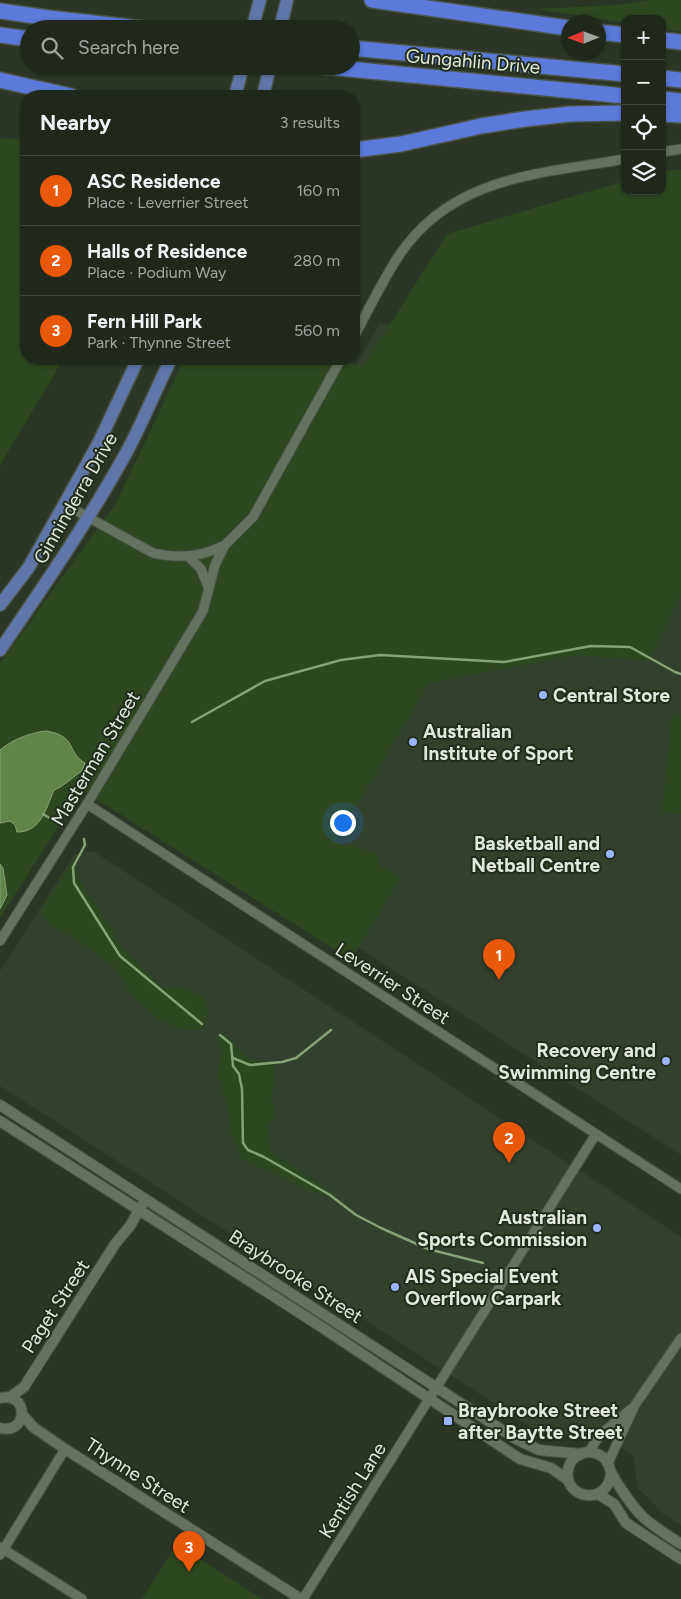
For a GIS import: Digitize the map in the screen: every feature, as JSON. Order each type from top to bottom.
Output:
[{"type":"highway","points":[[372,0],[561,27]]},
{"type":"highway","points":[[0,11],[66,20]]},
{"type":"highway","points":[[606,33],[621,35]]},
{"type":"highway","points":[[0,35],[20,38]]},
{"type":"highway","points":[[666,40],[681,42]]},
{"type":"highway","name":"Gungahlin Drive","points":[[360,49],[621,74]]},
{"type":"highway","name":"Gungahlin Drive","points":[[360,70],[621,96]]},
{"type":"highway","points":[[666,78],[681,80]]},
{"type":"highway","points":[[0,80],[44,90]]},
{"type":"highway","points":[[666,99],[681,101]]},
{"type":"highway","points":[[360,149],[402,144],[481,126],[525,119],[570,114],[621,113]]},
{"type":"highway","points":[[666,114],[681,115]]},
{"type":"main road","points":[[254,20],[260,0]]},
{"type":"main road","points":[[282,20],[287,0]]},
{"type":"main road","points":[[237,90],[241,75]]},
{"type":"main road","points":[[264,90],[268,75]]},
{"type":"main road","name":"Ginninderra Drive","points":[[0,605],[29,567],[100,440],[135,365]]},
{"type":"main road","name":"Ginninderra Drive","points":[[0,650],[54,573],[88,517],[125,453],[168,365]]},
{"type":"street","points":[[666,151],[681,149]]},
{"type":"street","points":[[360,326],[398,257],[416,234],[436,215],[463,196],[521,177],[621,160]]},
{"type":"street","name":"Masterman Street","points":[[0,941],[87,804],[203,611],[215,565],[225,545],[254,517],[339,365]]},
{"type":"street","points":[[64,504],[153,553],[168,557],[211,552],[225,545]]},
{"type":"street","points":[[188,556],[201,569],[208,588]]},
{"type":"street","name":"Leverrier Street","points":[[87,804],[681,1189]]},
{"type":"street","name":"Braybrooke Street","points":[[0,1105],[516,1439],[539,1450],[585,1453]]},
{"type":"street","name":"Braybrooke Street","points":[[0,1121],[328,1331],[520,1459],[551,1468],[568,1480]]},
{"type":"street","name":"Kentish Lane","points":[[302,1599],[596,1134]]},
{"type":"street","name":"Paget Street","points":[[5,1429],[21,1419],[24,1387],[115,1244],[125,1223],[138,1209],[144,1198]]},
{"type":"street","points":[[608,1463],[635,1405],[681,1338]]},
{"type":"street","name":"Paget Street","points":[[3,1397],[24,1387]]},
{"type":"street","name":"Thynne Street","points":[[3,1397],[15,1399],[33,1427],[65,1449],[302,1599]]},
{"type":"street","points":[[635,1405],[599,1436],[585,1453],[572,1460],[568,1469],[568,1480],[574,1489],[582,1494],[598,1494],[614,1504],[626,1523],[681,1559]]},
{"type":"street","points":[[5,1429],[33,1427]]},
{"type":"street","points":[[65,1449],[1,1550],[82,1599]]},
{"type":"street","points":[[585,1453],[600,1455],[608,1463],[611,1473],[640,1514],[681,1544]]},
{"type":"street","points":[[598,1494],[609,1483],[611,1473]]},
{"type":"street","points":[[650,1539],[658,1529]]},
{"type":"shaded area","points":[[650,0],[681,0],[681,32],[666,30],[666,15],[621,15],[621,22],[606,20],[606,15],[574,15],[535,9],[617,5]]},
{"type":"shaded area","points":[[0,138],[20,140],[20,365],[59,365],[0,465]]},
{"type":"shaded area","points":[[666,170],[681,170],[681,594],[649,661],[576,655],[429,683],[336,841],[346,847],[352,845],[377,854],[379,865],[401,877],[351,960],[82,790],[0,918],[0,663],[116,503],[181,365],[358,365],[363,367],[447,234],[621,182],[621,195],[666,195]]},
{"type":"shaded area","name":"Australian Institute of Sport","points":[[380,323],[534,358],[681,382],[681,1155],[127,799],[168,704],[357,365],[360,365],[360,359]]},
{"type":"shaded area","points":[[672,715],[681,715],[681,814],[662,812]]},
{"type":"shaded area","points":[[46,731],[56,733],[67,740],[75,754],[85,763],[82,771],[54,790],[42,818],[37,824],[25,831],[17,832],[15,825],[10,821],[0,823],[0,750],[22,737]]},
{"type":"shaded area","points":[[93,851],[681,1237],[681,1525],[663,1514],[638,1488],[633,1455],[589,1427],[565,1436],[542,1434],[0,1086],[0,971],[74,855]]},
{"type":"shaded area","points":[[72,863],[75,863],[79,880],[118,942],[142,969],[163,988],[183,988],[204,998],[208,1010],[207,1023],[198,1030],[181,1029],[159,1019],[130,994],[116,968],[85,945],[50,925],[40,912]]},
{"type":"shaded area","points":[[0,864],[3,868],[7,895],[0,909]]},
{"type":"shaded area","points":[[220,1035],[225,1035],[248,1059],[273,1063],[275,1084],[271,1098],[276,1116],[268,1125],[270,1151],[335,1194],[333,1198],[305,1189],[240,1158],[231,1132],[227,1104],[217,1073],[222,1053],[217,1039]]},
{"type":"shaded area","points":[[177,1544],[262,1599],[142,1599]]},
{"type":"waterway","points":[[192,722],[265,681],[341,660],[380,655],[504,662],[591,646],[630,647],[681,674]]},
{"type":"waterway","points":[[43,814],[59,824]]},
{"type":"waterway","points":[[84,839],[85,845],[73,867],[74,883],[120,956],[202,1024]]},
{"type":"waterway","points":[[233,1058],[250,1065],[282,1062],[296,1058],[331,1030]]},
{"type":"waterway","points":[[220,1035],[231,1044],[233,1066],[239,1074],[242,1089],[243,1143],[248,1150],[264,1157],[330,1195],[356,1215],[381,1228],[428,1249],[483,1263]]},
{"type":"place","name":"Central Store","points":[[543,695]]},
{"type":"place","name":"Australian Institute of Sport","points":[[413,742]]},
{"type":"place","name":"Basketball and Netball Centre","points":[[610,854]]},
{"type":"place","name":"ASC Residence","points":[[499,980]]},
{"type":"place","name":"Recovery and Swimming Centre","points":[[666,1061]]},
{"type":"place","name":"Halls of Residence","points":[[509,1163]]},
{"type":"place","name":"Australian Sports Commission","points":[[597,1228]]},
{"type":"place","name":"AIS Special Event Overflow Carpark","points":[[395,1287]]},
{"type":"place","name":"Braybrooke Street after Baytte Street","points":[[448,1421]]},
{"type":"place","name":"Fern Hill Park","points":[[189,1572]]}]
